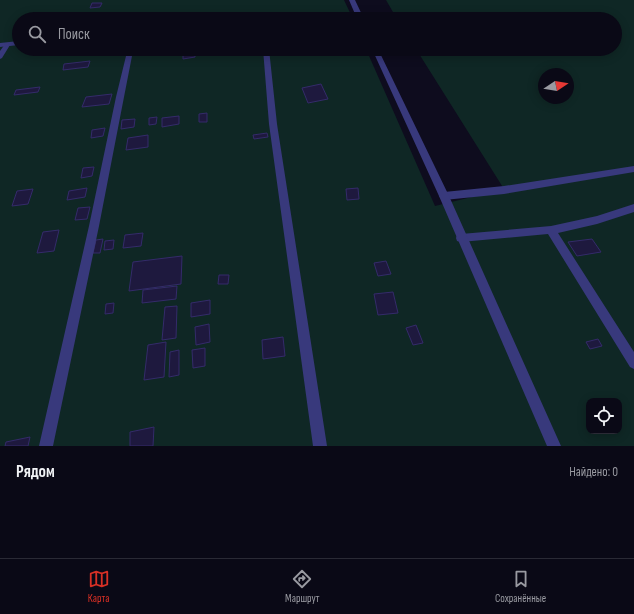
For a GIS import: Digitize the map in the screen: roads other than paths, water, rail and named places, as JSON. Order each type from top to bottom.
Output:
[{"type":"street","points":[[352,0],[358,12]]},
{"type":"street","points":[[0,57],[3,45]]},
{"type":"street","points":[[46,446],[129,56]]},
{"type":"street","points":[[267,56],[273,124],[320,446]]},
{"type":"street","points":[[377,56],[444,196],[461,238],[554,446]]},
{"type":"street","points":[[444,196],[504,190],[634,169]]},
{"type":"street","points":[[461,238],[551,230],[597,220],[634,208]]},
{"type":"street","points":[[551,230],[634,363]]}]
